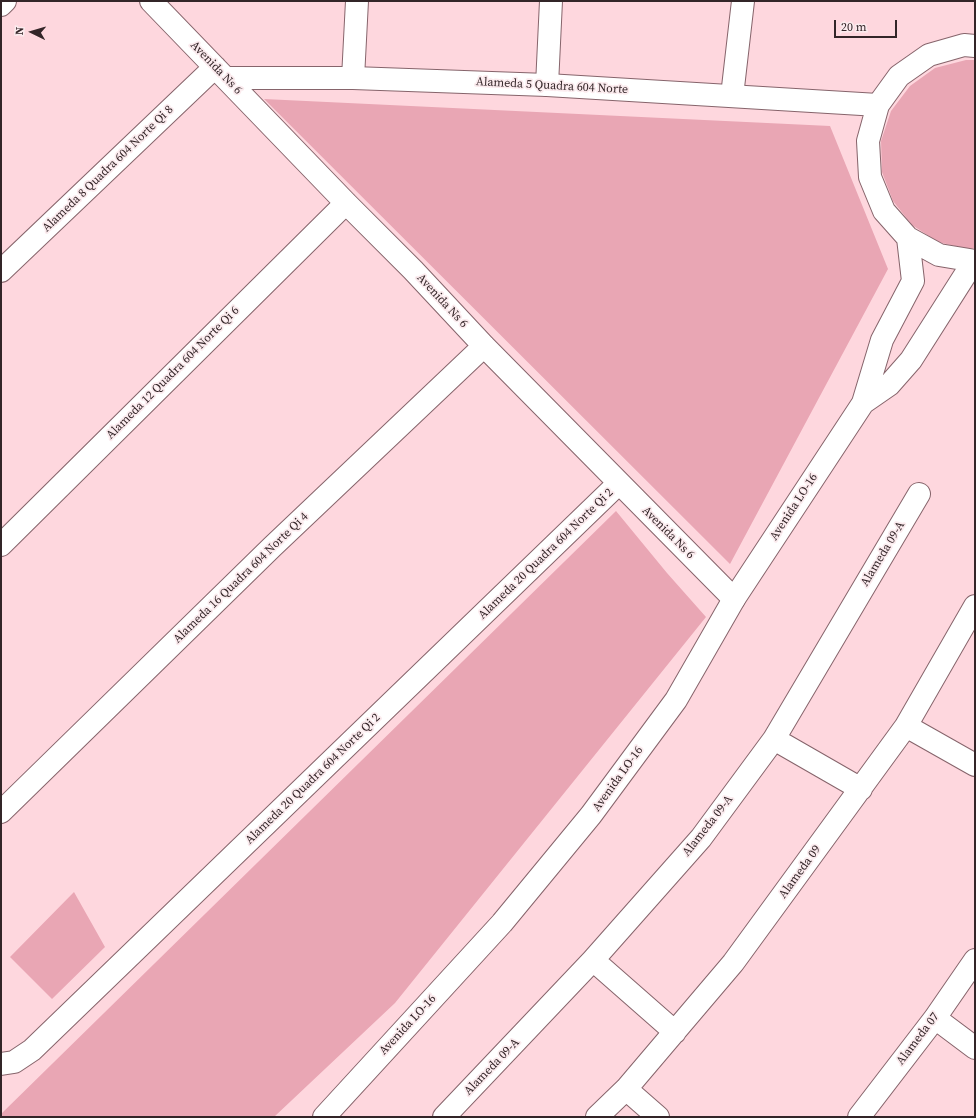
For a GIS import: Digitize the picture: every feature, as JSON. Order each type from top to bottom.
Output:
[{"type":"street","points":[[1,4],[5,1]]},
{"type":"street","name":"Avenida Ns 6","points":[[151,1],[346,203],[413,270],[484,346],[618,484],[734,599]]},
{"type":"street","points":[[353,78],[356,1]]},
{"type":"street","points":[[547,85],[551,1]]},
{"type":"street","points":[[732,96],[743,1]]},
{"type":"street","name":"Avenida LO-16","points":[[863,403],[889,386],[910,360],[975,261],[939,255],[908,238],[884,211],[870,177],[868,141],[878,105],[899,76],[923,59],[929,55],[971,41]]},
{"type":"street","name":"Alameda 5 Quadra 604 Norte","points":[[220,73],[547,85],[878,105]]},
{"type":"street","name":"Alameda 8 Quadra 604 Norte Qi 8","points":[[1,271],[220,73]]},
{"type":"street","name":"Alameda 12 Quadra 604 Norte Qi 6","points":[[1,544],[346,203]]},
{"type":"street","name":"Avenida LO-16","points":[[324,1117],[502,923],[591,815],[676,700],[734,599],[863,403],[882,340],[913,281],[908,238]]},
{"type":"street","name":"Alameda 16 Quadra 604 Norte Qi 4","points":[[1,812],[267,553],[484,346]]},
{"type":"street","name":"Alameda 20 Quadra 604 Norte Qi 2","points":[[1,1064],[14,1062],[32,1050],[618,484]]},
{"type":"street","name":"Alameda 09-A","points":[[444,1117],[593,960],[701,838],[774,739],[918,494]]},
{"type":"street","name":"Alameda 09","points":[[597,1117],[626,1089],[734,963],[906,726],[975,606]]},
{"type":"street","points":[[906,726],[975,765]]},
{"type":"street","points":[[774,739],[861,789]]},
{"type":"street","points":[[593,960],[675,1032]]},
{"type":"street","name":"Alameda 07","points":[[859,1117],[935,1018],[975,960]]},
{"type":"street","points":[[935,1018],[975,1048]]},
{"type":"street","points":[[626,1089],[658,1117]]},
{"type":"shaded area","points":[[966,60],[975,60],[975,248],[968,249],[938,242],[912,225],[893,201],[882,172],[881,141],[891,111],[910,86],[935,68]]},
{"type":"shaded area","points":[[264,99],[830,126],[888,269],[730,564]]},
{"type":"shaded area","points":[[616,511],[667,573],[706,617],[395,1003],[274,1117],[1,1117],[1,1114]]},
{"type":"shaded area","points":[[74,892],[105,947],[52,999],[10,957]]}]
